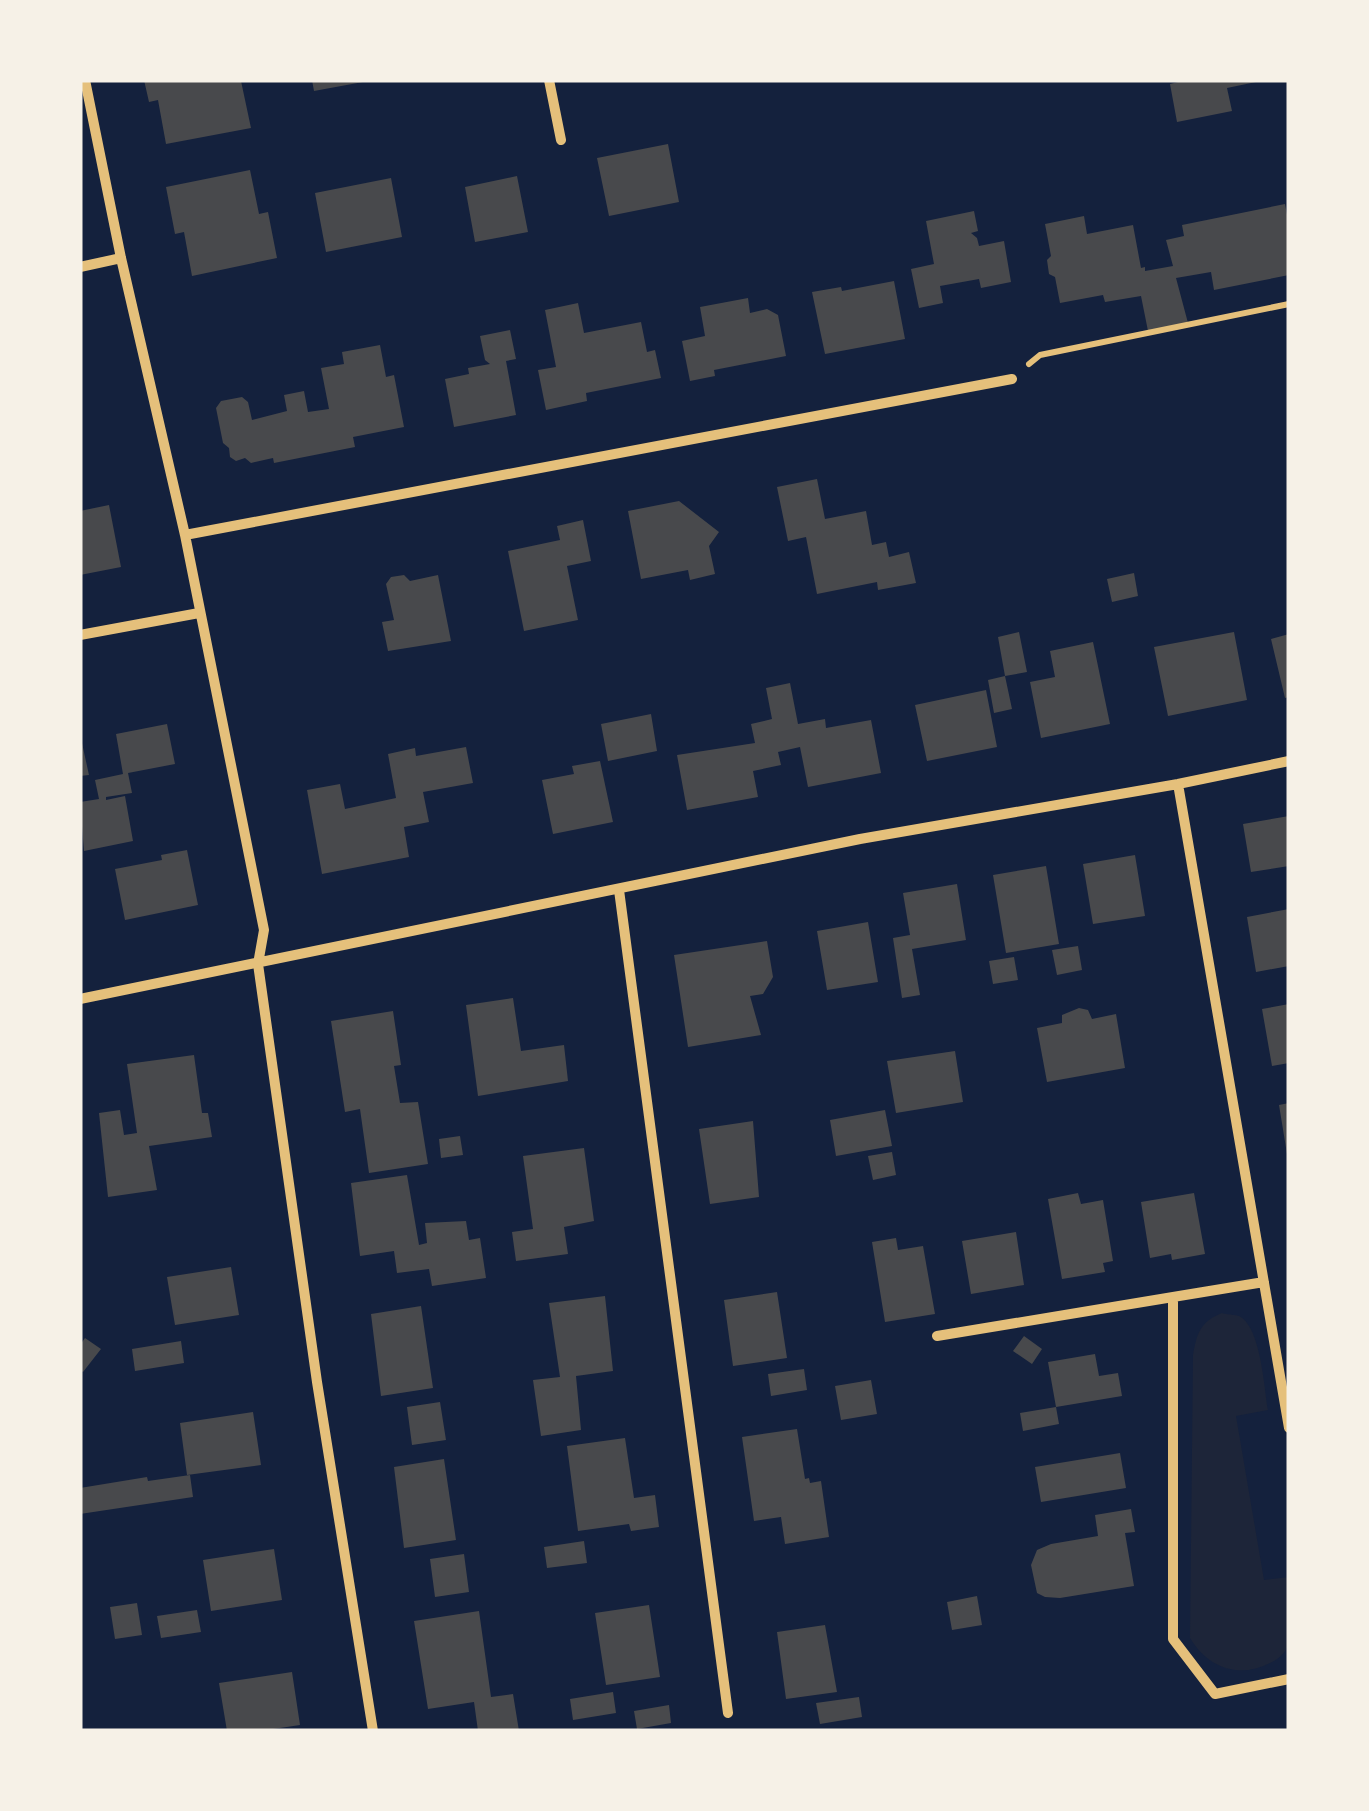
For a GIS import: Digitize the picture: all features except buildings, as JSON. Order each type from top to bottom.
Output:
[{"type":"street","points":[[85,80],[121,258],[185,535],[264,930],[258,964],[317,1382],[373,1731]]},
{"type":"street","points":[[549,80],[561,140]]},
{"type":"street","points":[[80,267],[121,258]]},
{"type":"street","points":[[185,535],[1012,379]]},
{"type":"street","points":[[80,635],[199,613]]},
{"type":"street","points":[[80,999],[860,839],[1289,761]]},
{"type":"street","points":[[1178,784],[1289,1428]]},
{"type":"street","points":[[619,890],[728,1713]]},
{"type":"street","points":[[937,1336],[1264,1282]]},
{"type":"street","points":[[1173,1297],[1173,1640],[1215,1694],[1289,1679]]},
{"type":"path","points":[[1012,379],[1040,354],[1289,304]]},
{"type":"shaded area","points":[[1222,1313],[1246,1322],[1257,1345],[1268,1410],[1236,1416],[1264,1580],[1289,1577],[1291,1624],[1287,1648],[1273,1662],[1247,1670],[1215,1663],[1190,1638],[1193,1355],[1201,1329]]}]
